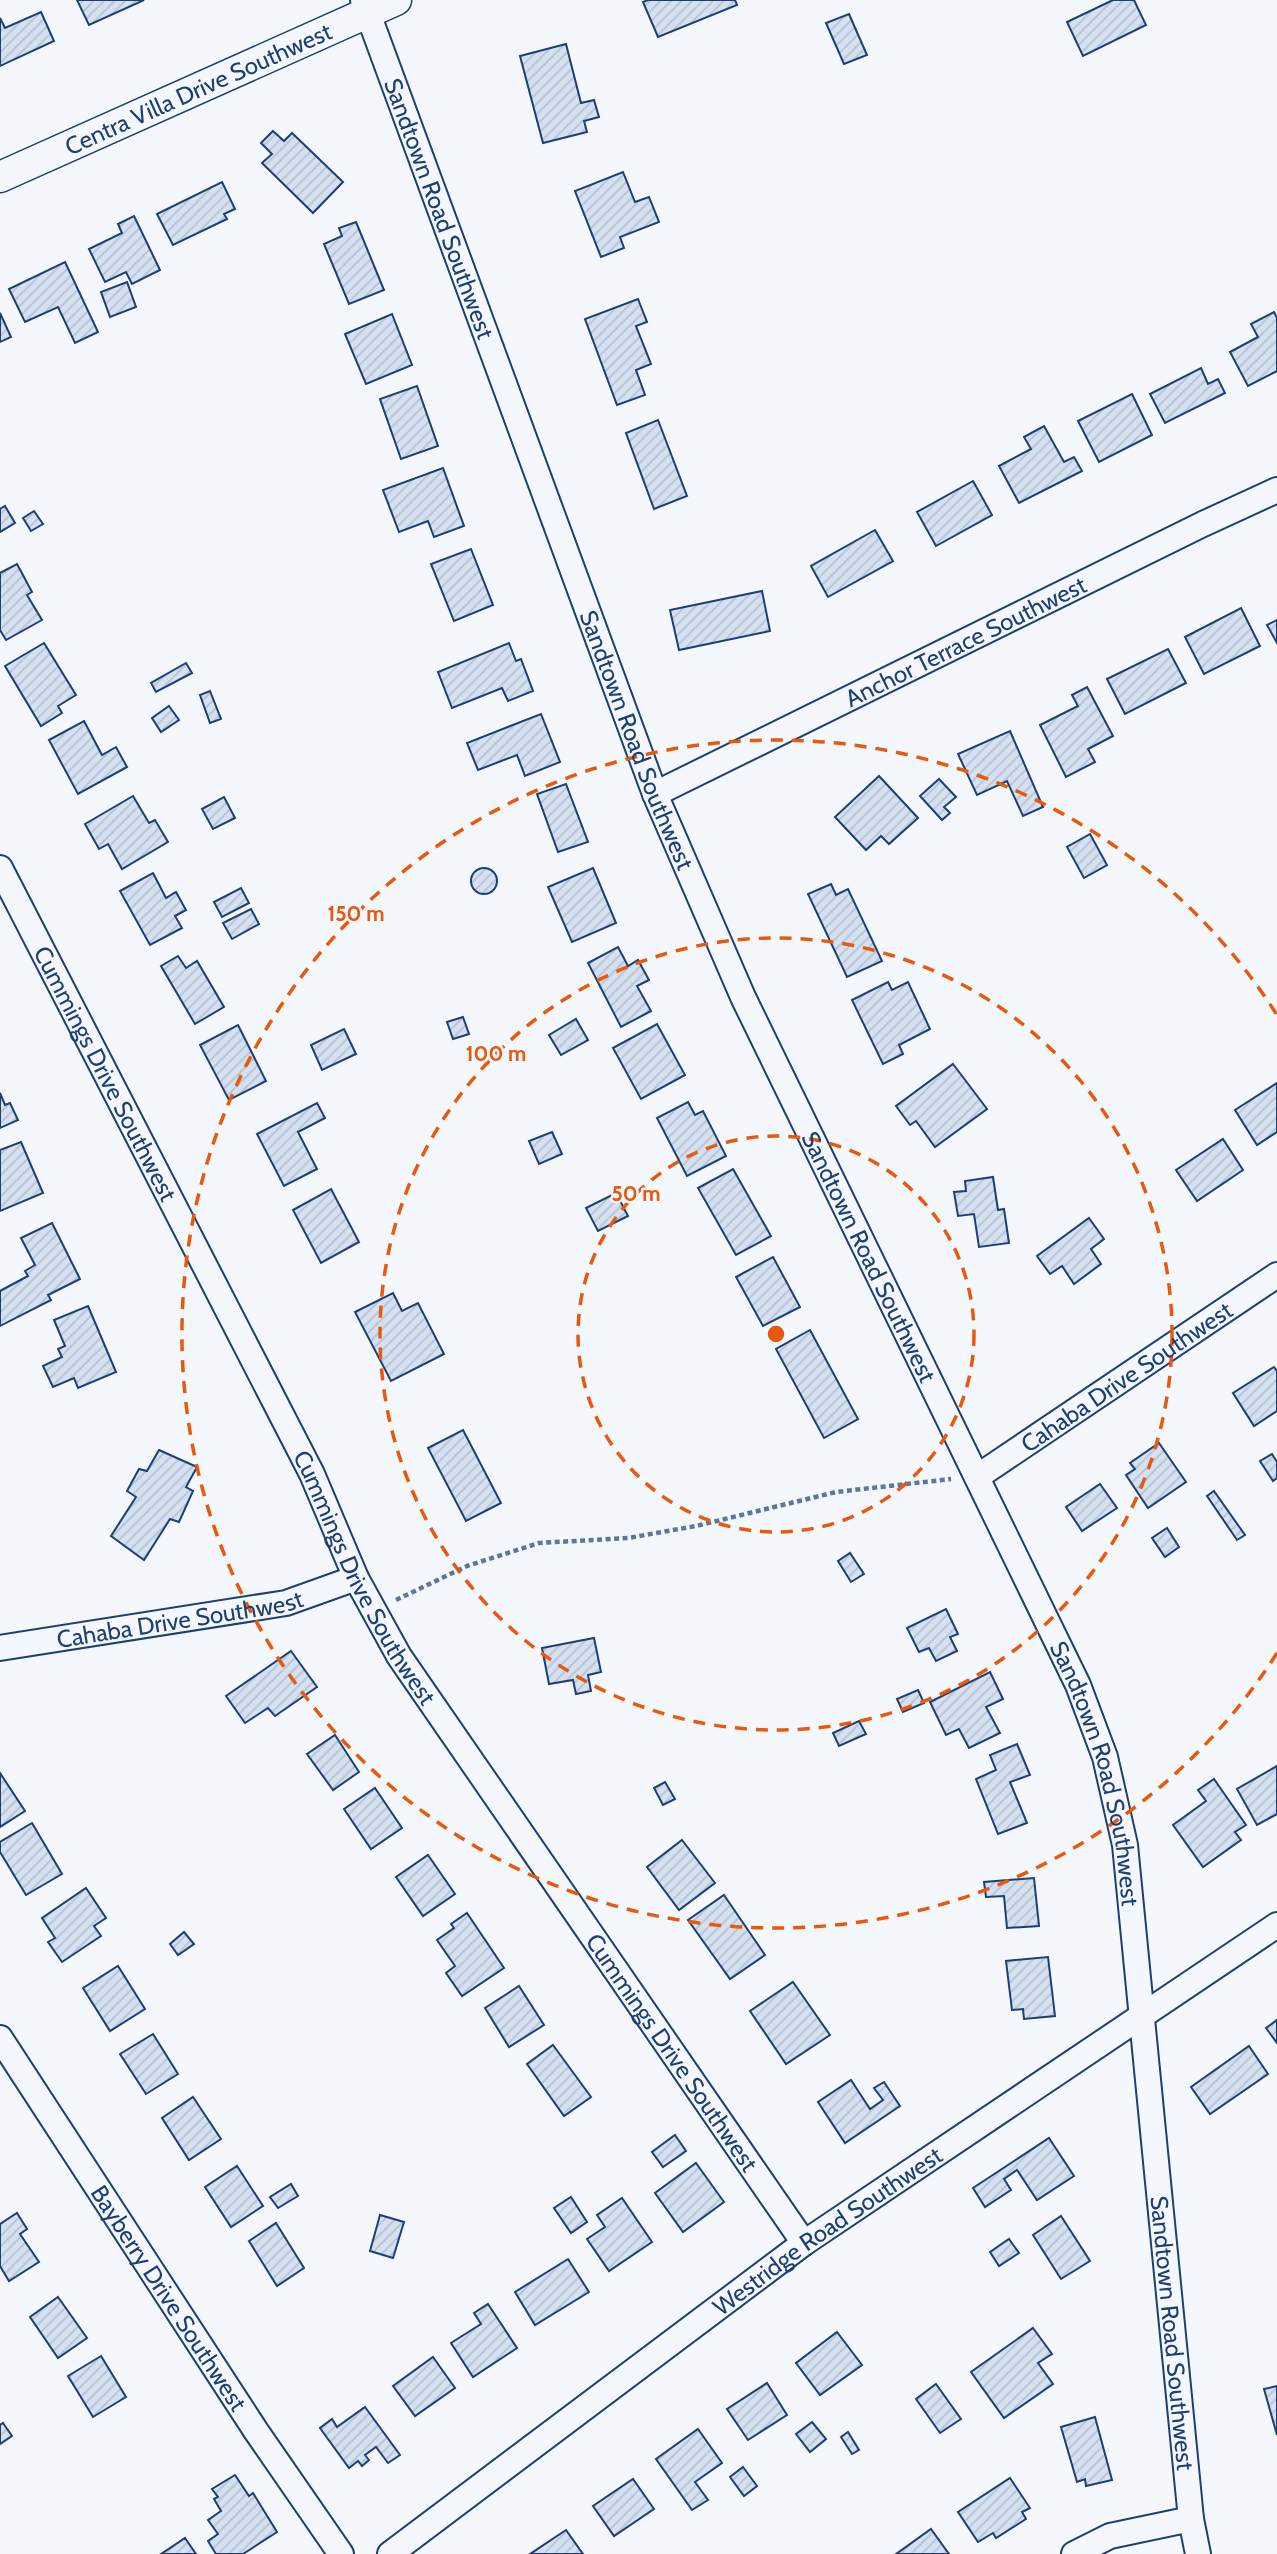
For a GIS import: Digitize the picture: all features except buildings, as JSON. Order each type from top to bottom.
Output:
[{"type":"street","name":"Centra Villa Drive Southwest","points":[[0,177],[365,6],[396,0]]},
{"type":"street","name":"Sandtown Road Southwest","points":[[365,6],[655,794],[743,997],[1078,1685],[1105,1756],[1125,1845],[1191,2519],[1199,2554]]},
{"type":"street","name":"Anchor Terrace Southwest","points":[[655,794],[1277,490]]},
{"type":"street","name":"Cummings Drive Southwest","points":[[0,868],[312,1474],[356,1578],[399,1656],[804,2243]]},
{"type":"street","name":"Cahaba Drive Southwest","points":[[976,1477],[1277,1275]]},
{"type":"street","name":"Cahaba Drive Southwest","points":[[0,1648],[286,1603],[356,1578]]},
{"type":"street","name":"Westridge Road Southwest","points":[[390,2554],[804,2243],[1277,1925]]},
{"type":"street","name":"Bayberry Drive Southwest","points":[[0,2038],[256,2431],[341,2554]]},
{"type":"street","points":[[1074,2554],[1110,2536],[1191,2519]]},
{"type":"path","points":[[373,1611],[467,1566],[539,1543],[628,1538],[696,1526],[836,1492],[976,1477]]}]
